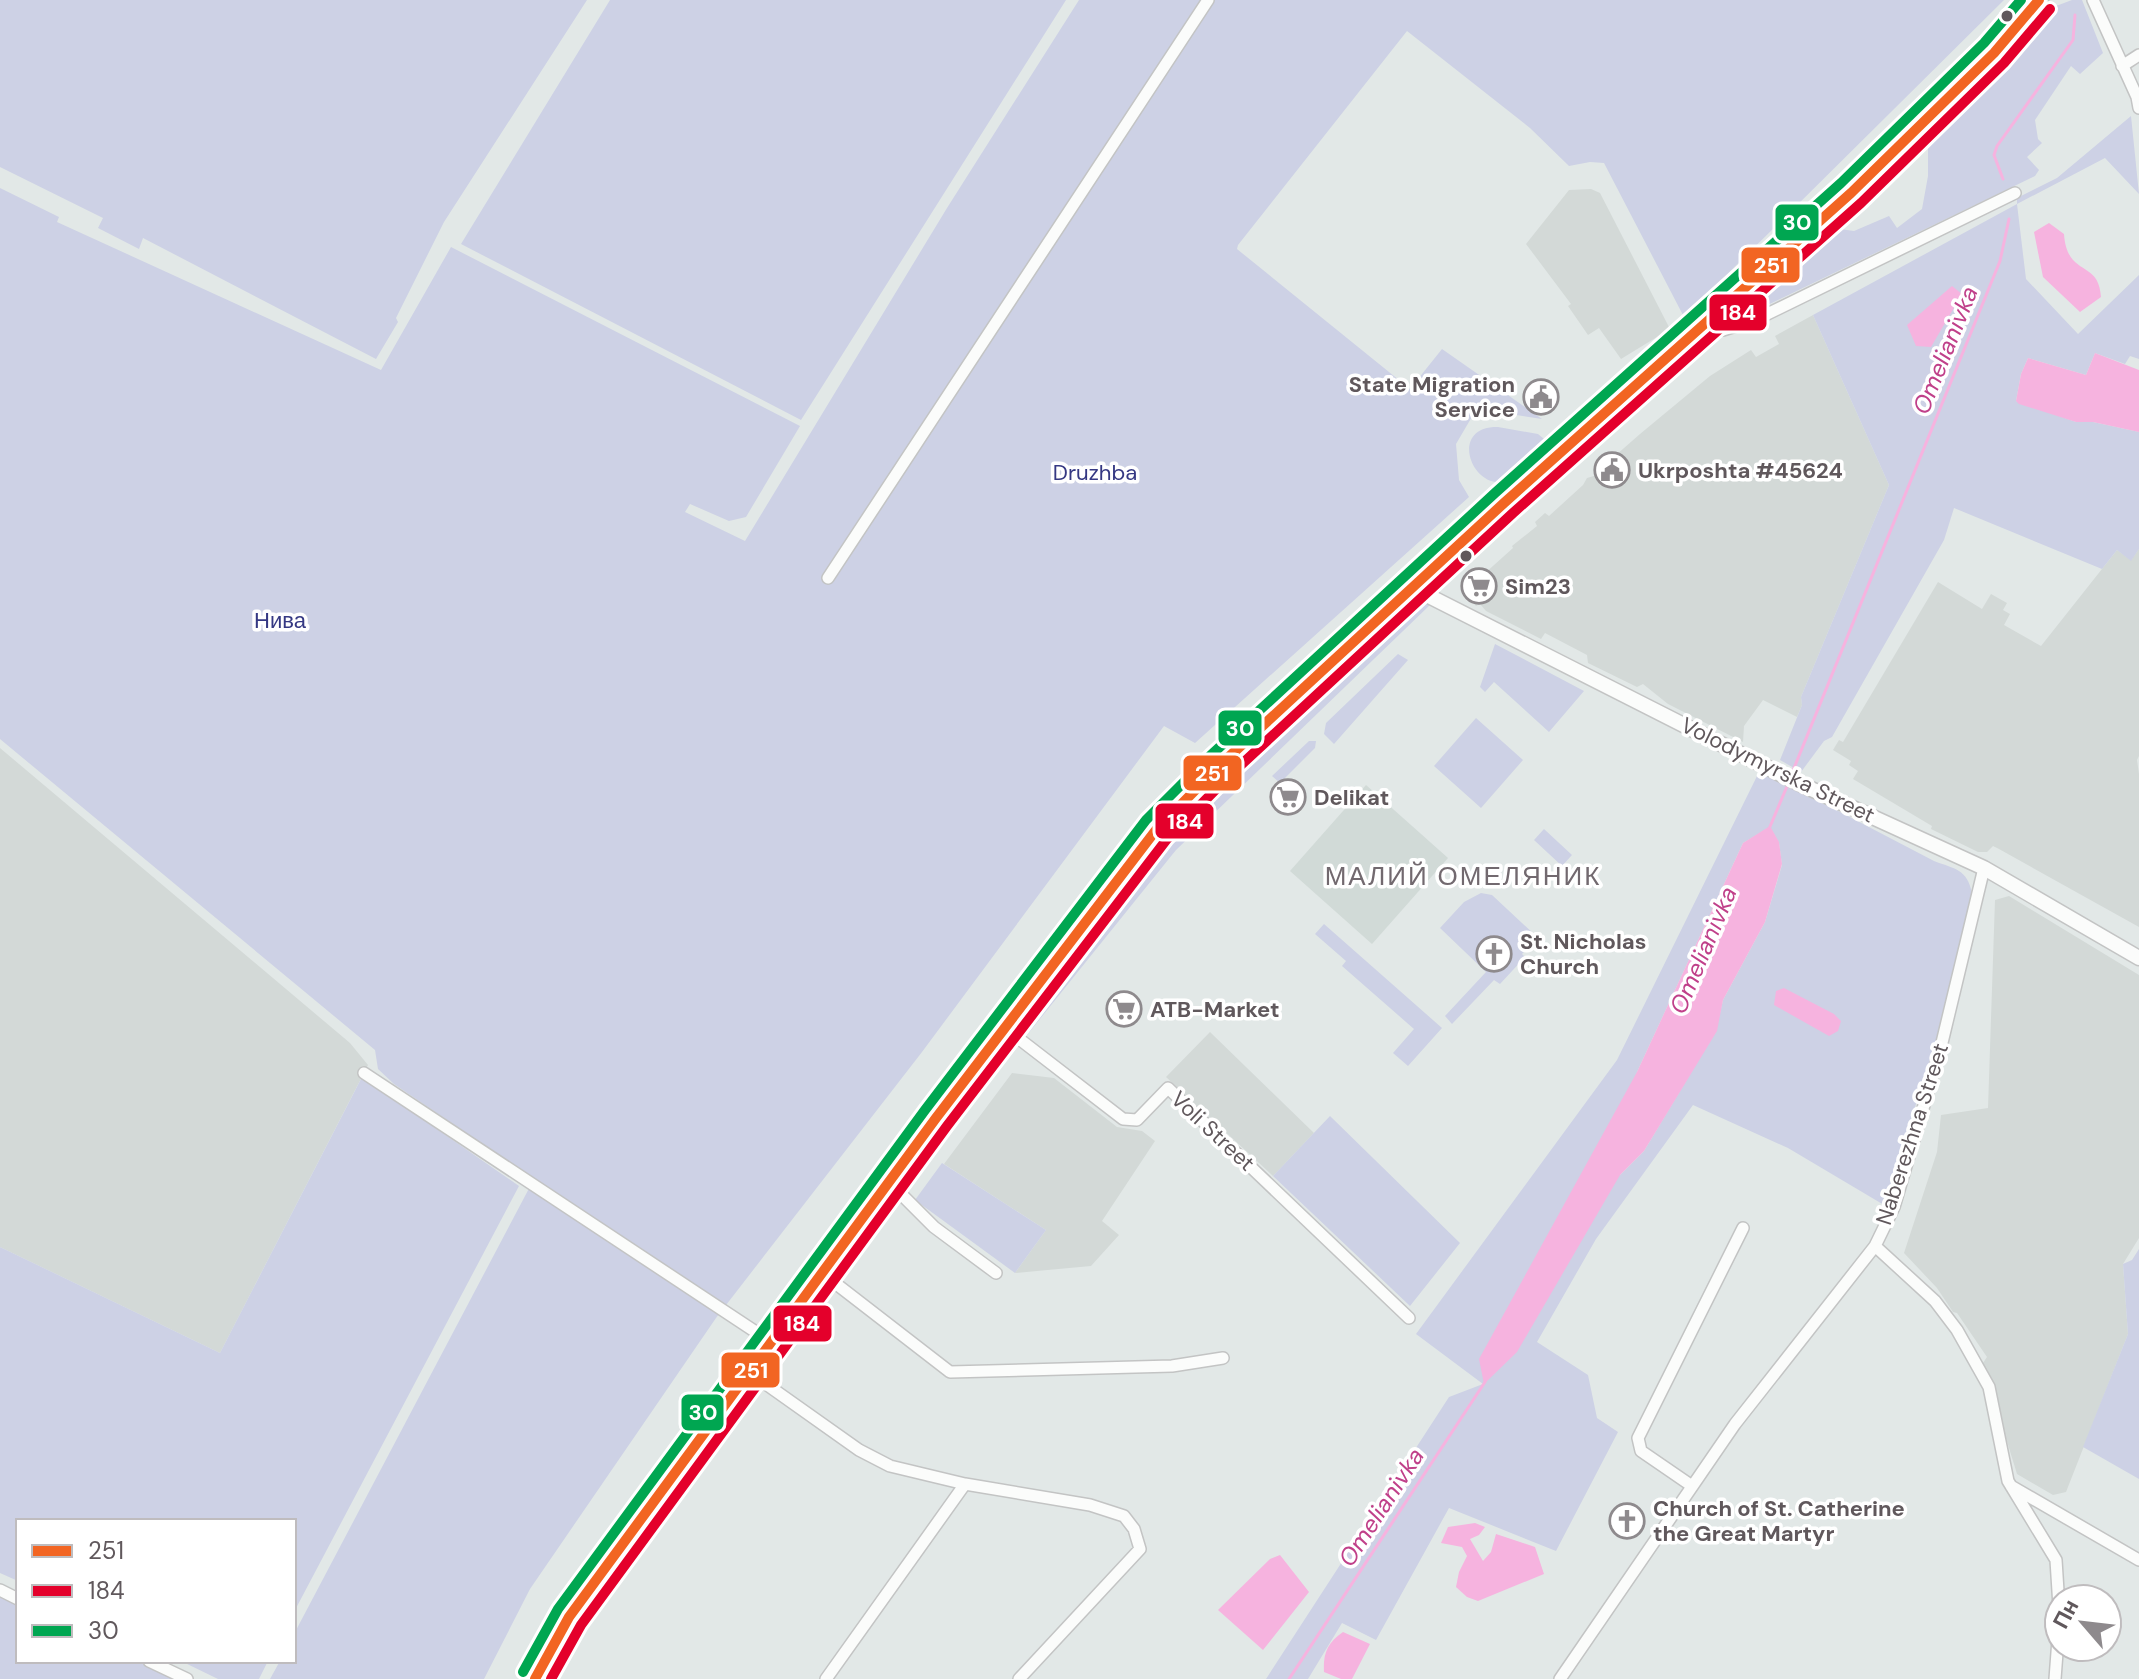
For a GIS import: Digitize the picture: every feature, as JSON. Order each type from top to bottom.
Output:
[{"type":"main road","points":[[535,1679],[569,1617],[889,1182],[1156,830],[1219,766],[1413,588],[1851,193],[1994,53],[2039,0]]},
{"type":"street","points":[[828,578],[1208,0]]},
{"type":"street","points":[[2093,0],[2138,101]]},
{"type":"street","points":[[2122,66],[2139,55]]},
{"type":"street","points":[[1710,319],[1723,330],[1755,320],[2015,193]]},
{"type":"street","name":"Volodymyrska Street","points":[[1413,588],[1793,780],[1984,868],[2139,958]]},
{"type":"street","name":"Naberezhna Street","points":[[1560,1679],[1735,1424],[1875,1246],[1894,1207],[1940,1051],[1984,868]]},
{"type":"street","name":"Voli Street","points":[[1005,1028],[1123,1119],[1137,1120],[1168,1088],[1409,1318]]},
{"type":"street","points":[[364,1073],[771,1342]]},
{"type":"street","points":[[889,1182],[934,1227],[996,1273]]},
{"type":"street","points":[[1692,1486],[1641,1451],[1638,1438],[1743,1228]]},
{"type":"street","points":[[1875,1246],[1935,1301],[1957,1330],[1989,1387],[2011,1486],[2056,1560],[2057,1583]]},
{"type":"street","points":[[822,1273],[950,1372],[1172,1366],[1223,1358]]},
{"type":"street","points":[[749,1372],[859,1450],[890,1466],[965,1484],[1090,1505],[1124,1516],[1134,1529],[1140,1549],[1019,1679]]},
{"type":"street","points":[[826,1679],[965,1484]]},
{"type":"street","points":[[2011,1486],[2139,1560]]},
{"type":"street","points":[[153,1663],[187,1679]]},
{"type":"shaded area","points":[[1591,189],[1600,193],[1670,329],[1621,359],[1599,328],[1588,335],[1568,306],[1571,304],[1526,244],[1569,190]]},
{"type":"shaded area","points":[[1813,315],[1889,485],[1801,697],[1802,705],[1797,717],[1763,700],[1744,726],[1743,742],[1668,704],[1643,684],[1637,687],[1588,663],[1587,655],[1545,633],[1541,639],[1486,611],[1480,604],[1476,606],[1464,592],[1537,526],[1535,522],[1545,513],[1549,516],[1587,478],[1597,475],[1640,434],[1710,376],[1751,350],[1756,357],[1779,344],[1775,336]]},
{"type":"shaded area","points":[[2139,549],[2139,927],[1993,846],[1987,852],[1978,852],[1931,829],[1932,826],[1853,779],[1858,771],[1849,765],[1851,761],[1833,750],[1839,740],[1843,742],[1938,582],[1982,609],[1991,594],[2007,603],[2003,610],[2010,614],[2004,625],[2041,646],[2117,550],[2131,560]]},
{"type":"shaded area","points":[[0,748],[350,1043],[368,1065],[220,1353],[0,1247]]},
{"type":"shaded area","points":[[1366,785],[1448,858],[1372,944],[1290,871]]},
{"type":"shaded area","points":[[2009,896],[2139,975],[2139,1238],[2123,1264],[2128,1334],[2066,1492],[2053,1495],[2017,1474],[1983,1363],[1987,1357],[1957,1313],[1904,1253],[1937,1152],[1941,1115],[1988,1108],[1995,900]]},
{"type":"shaded area","points":[[1210,1032],[1314,1133],[1273,1176],[1166,1077]]},
{"type":"shaded area","points":[[1012,1073],[1054,1078],[1117,1127],[1142,1131],[1155,1141],[1102,1221],[1119,1235],[1091,1266],[1015,1273],[1046,1230],[944,1164]]},
{"type":"green space","points":[[0,0],[587,0],[444,222],[396,318],[398,322],[376,359],[143,238],[139,249],[98,228],[103,218],[0,167]]},
{"type":"green space","points":[[610,0],[1066,0],[801,420],[461,244]]},
{"type":"green space","name":"Druzhba","points":[[1079,0],[2004,0],[1684,317],[1604,163],[1569,166],[1530,128],[1407,31],[1237,249],[1410,389],[1442,349],[1542,419],[1496,412],[1473,415],[1456,444],[1459,480],[1469,497],[1195,743],[1164,726],[922,1052],[716,1318],[530,1589],[484,1679],[270,1679],[279,1663],[296,1663],[296,1630],[534,1179],[394,1084],[378,1069],[375,1050],[0,739],[0,188],[59,217],[57,222],[381,370],[451,247],[800,426],[746,517],[729,521],[690,504],[685,512],[745,541],[947,208]]},
{"type":"green space","points":[[2072,0],[2082,0],[2103,53],[2080,74],[2071,66],[2035,120],[2038,139],[2042,143],[2027,157],[2039,170],[2035,176],[1751,313],[1744,307],[1799,254],[1830,232],[1840,229],[1854,231],[1889,216],[1897,228],[1922,209],[1928,176],[1928,142],[2048,9]]},
{"type":"green space","points":[[2131,116],[2139,194],[2105,158],[2017,204],[2017,198],[2057,178]]},
{"type":"green space","points":[[2017,204],[2026,279],[2078,334],[2139,275],[2139,359],[2130,356],[2125,364],[2095,353],[2086,375],[2028,358],[2021,374],[2016,401],[2076,422],[2093,422],[2139,432],[2139,549],[2131,561],[2117,550],[2102,569],[1954,508],[1944,540],[1832,737],[1824,741],[1801,772],[1780,760],[1802,705],[1801,697],[1889,485],[1813,315]]},
{"type":"green space","points":[[1498,427],[1538,434],[1549,443],[1547,449],[1519,475],[1508,481],[1495,482],[1476,469],[1469,447],[1473,437],[1482,430]]},
{"type":"green space","points":[[1413,599],[1431,604],[1176,850],[1027,1035],[1015,1025],[1162,834],[1240,756]]},
{"type":"green space","points":[[1495,644],[1584,691],[1549,732],[1494,682],[1485,692],[1480,687]]},
{"type":"green space","points":[[1398,654],[1408,660],[1334,744],[1324,734],[1326,723]]},
{"type":"green space","points":[[1476,718],[1523,760],[1481,808],[1434,766]]},
{"type":"green space","points":[[1309,741],[1316,741],[1315,748],[1280,783],[1272,776]]},
{"type":"green space","points":[[1760,770],[1934,861],[1954,868],[1967,879],[1972,893],[1935,1044],[1884,1205],[1788,1148],[1693,1105],[1596,1239],[1537,1342],[1588,1375],[1597,1418],[1618,1432],[1556,1551],[1449,1508],[1376,1640],[1342,1623],[1308,1679],[1266,1679],[1449,1397],[1483,1384],[1416,1334],[1617,1060]],"holes":[[[1770,827],[1779,843],[1782,865],[1765,922],[1723,1000],[1716,1031],[1644,1151],[1620,1175],[1637,1072],[1743,843]]]},
{"type":"green space","points":[[1544,829],[1572,855],[1562,866],[1534,840]]},
{"type":"green space","points":[[1481,893],[1492,895],[1536,936],[1536,944],[1533,949],[1529,946],[1522,954],[1525,957],[1500,984],[1494,980],[1452,1024],[1445,1016],[1486,972],[1440,928],[1464,902]]},
{"type":"green space","points":[[1324,924],[1442,1028],[1408,1066],[1393,1053],[1414,1029],[1342,966],[1346,961],[1315,934]]},
{"type":"green space","points":[[362,1077],[519,1186],[296,1608],[296,1519],[16,1519],[16,1580],[0,1573],[0,1247],[220,1353]]},
{"type":"green space","points":[[1330,1116],[1460,1243],[1410,1306],[1273,1176]]},
{"type":"green space","points":[[942,1163],[1046,1230],[1015,1273],[915,1200]]},
{"type":"green space","points":[[2139,1249],[2139,1479],[2083,1447],[2128,1334],[2123,1264],[2132,1260]]},
{"type":"green space","points":[[0,1597],[16,1604],[16,1663],[140,1663],[175,1679],[0,1679]]},
{"type":"green space","points":[[185,1663],[267,1663],[259,1679],[218,1679]]},
{"type":"water","points":[[2049,223],[2064,234],[2071,257],[2095,277],[2099,285],[2101,297],[2080,312],[2043,277],[2034,232]]},
{"type":"water","points":[[1952,286],[1962,294],[1931,347],[1916,346],[1907,325]]},
{"type":"water","points":[[2095,353],[2139,370],[2139,432],[2093,422],[2076,422],[2016,401],[2021,374],[2028,358],[2086,375]]},
{"type":"water","points":[[1770,826],[1779,842],[1782,864],[1765,922],[1723,1000],[1717,1031],[1644,1151],[1620,1175],[1517,1352],[1484,1384],[1479,1359],[1637,1072],[1743,843]]},
{"type":"water","points":[[1784,988],[1834,1014],[1841,1021],[1838,1031],[1829,1036],[1774,1005],[1776,991]]},
{"type":"water","points":[[1475,1523],[1485,1527],[1479,1535],[1470,1539],[1483,1561],[1491,1552],[1496,1534],[1535,1547],[1544,1574],[1478,1601],[1467,1597],[1456,1587],[1467,1556],[1462,1547],[1441,1543],[1448,1527]]},
{"type":"water","points":[[1280,1555],[1309,1592],[1263,1650],[1218,1610],[1270,1559]]},
{"type":"water","points":[[1343,1632],[1370,1644],[1352,1679],[1341,1679],[1324,1672],[1327,1649]]},
{"type":"waterway","name":"Omelianivka","points":[[2003,179],[1994,155],[1997,146],[2073,40],[2075,15]]},
{"type":"waterway","name":"Omelianivka","points":[[1792,773],[2000,261],[2009,219]]},
{"type":"waterway","name":"Omelianivka","points":[[1769,829],[1788,784]]},
{"type":"waterway","name":"Omelianivka","points":[[1289,1679],[1485,1382]]},
{"type":"transit line","name":"30","points":[[523,1672],[558,1609],[925,1110],[1146,820],[1210,756],[1495,493],[1841,183],[1984,43],[2021,0]]},
{"type":"transit line","name":"251","points":[[535,1679],[569,1617],[936,1118],[1156,830],[1219,766],[1504,503],[1851,193],[1994,53],[2039,0]]},
{"type":"transit line","name":"184","points":[[551,1679],[581,1625],[947,1126],[1167,839],[1229,776],[1513,513],[1861,203],[2004,63],[2050,9]]},
{"type":"place","name":"State Migration Service","points":[[1541,397]]},
{"type":"place","name":"Ukrposhta #45624","points":[[1612,470]]},
{"type":"place","name":"Sim23","points":[[1479,586]]},
{"type":"place","name":"Delikat","points":[[1288,797]]},
{"type":"place","name":"St. Nicholas Church","points":[[1494,954]]},
{"type":"place","name":"ATB-Market","points":[[1124,1009]]},
{"type":"place","name":"Church of St. Catherine the Great Martyr","points":[[1627,1521]]},
{"type":"district","name":"МАЛИЙ ОМЕЛЯНИК","points":[[1463,876]]},
{"type":"park label","name":"Нива","points":[[280,620]]}]
